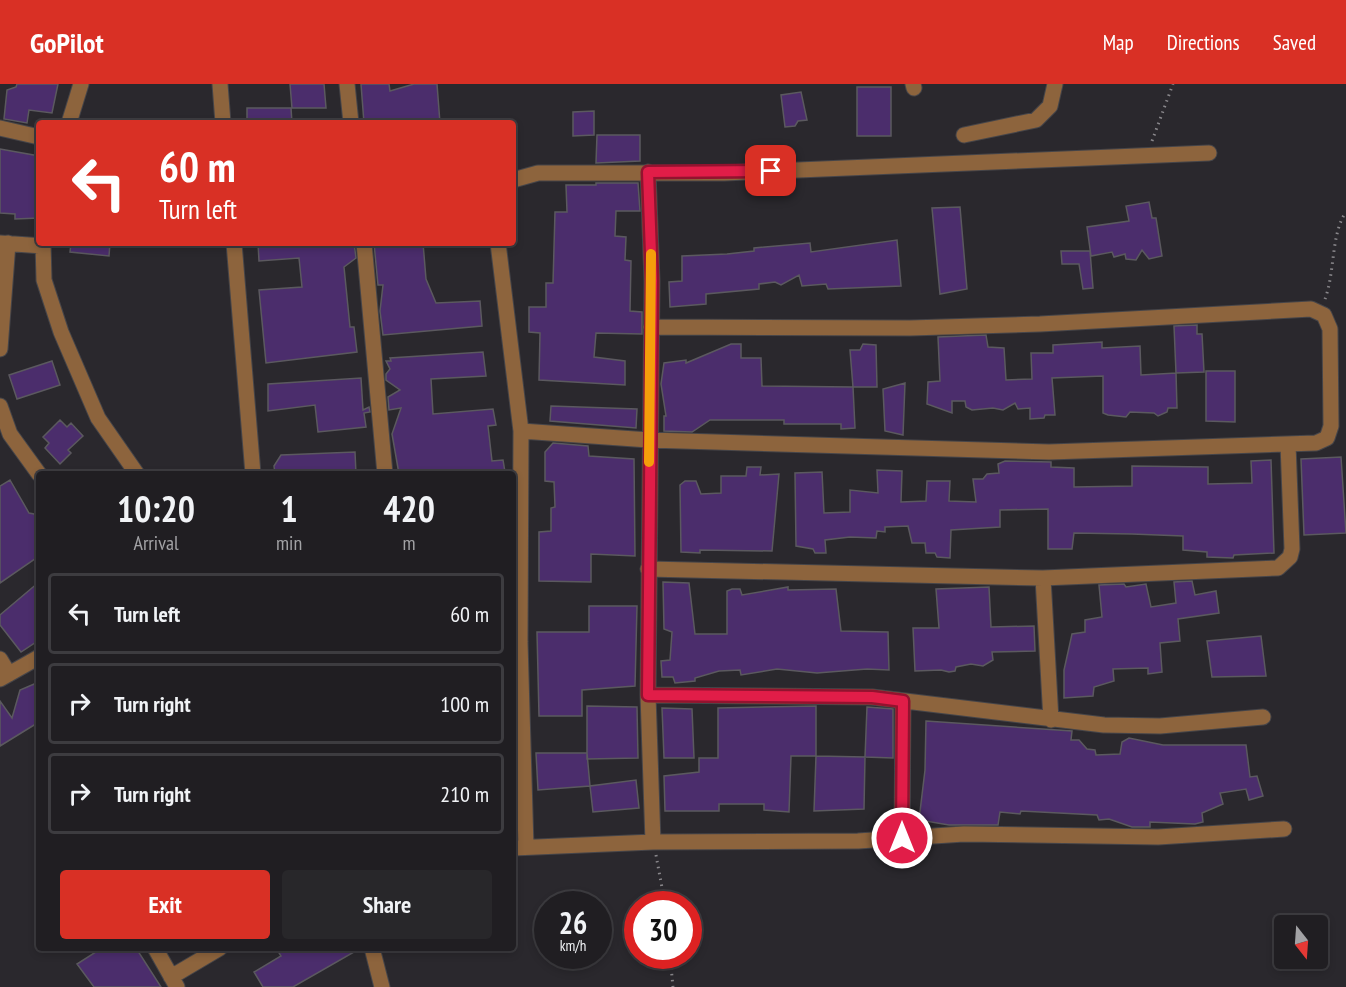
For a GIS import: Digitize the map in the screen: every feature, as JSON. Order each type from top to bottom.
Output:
[{"type":"street","points":[[70,120],[81,84]]},
{"type":"street","points":[[220,84],[223,120]]},
{"type":"street","points":[[347,84],[351,120]]},
{"type":"street","points":[[964,135],[1036,120],[1050,106],[1055,84]]},
{"type":"street","points":[[0,128],[36,135]]},
{"type":"street","points":[[516,179],[538,173],[724,172],[1209,153]]},
{"type":"street","points":[[648,172],[651,327],[648,695],[653,842]]},
{"type":"street","points":[[0,349],[4,243],[36,244]]},
{"type":"street","points":[[43,246],[44,280],[61,332],[98,418],[135,471]]},
{"type":"street","points":[[234,246],[253,471]]},
{"type":"street","points":[[364,246],[386,471]]},
{"type":"street","points":[[498,246],[521,431],[516,561],[520,848],[653,842],[902,838],[964,834],[1158,837],[1284,829]]},
{"type":"street","points":[[521,431],[649,440],[1049,452],[1316,443],[1327,438],[1330,432],[1330,329],[1324,315],[1319,311],[910,328],[651,327]]},
{"type":"street","points":[[0,406],[10,434],[37,471]]},
{"type":"street","points":[[648,569],[1043,578],[1278,568],[1290,557],[1292,549],[1288,444]]},
{"type":"street","points":[[1043,578],[1051,720]]},
{"type":"street","points":[[0,659],[4,677],[36,659]]},
{"type":"street","points":[[648,695],[872,697],[1104,725],[1160,726],[1263,717]]},
{"type":"street","points":[[902,838],[903,701]]},
{"type":"street","points":[[157,951],[174,982],[216,951]]},
{"type":"street","points":[[373,951],[382,987]]},
{"type":"path","points":[[1147,156],[1173,84]]},
{"type":"path","points":[[1319,311],[1330,286],[1339,226],[1346,212]]},
{"type":"path","points":[[653,842],[662,891]]},
{"type":"path","points":[[671,969],[673,987]]},
{"type":"building","points":[[17,84],[58,84],[52,113],[29,110],[27,123],[4,119],[7,90],[16,87]]},
{"type":"building","points":[[290,84],[324,84],[326,108],[292,108]]},
{"type":"building","points":[[361,84],[389,84],[390,91],[414,84],[437,84],[440,120],[364,120]]},
{"type":"building","points":[[857,87],[891,87],[891,136],[857,136]]},
{"type":"building","points":[[801,92],[807,120],[798,121],[795,126],[785,127],[781,95]]},
{"type":"building","points":[[247,108],[291,108],[292,120],[247,120]]},
{"type":"building","points":[[594,111],[594,135],[573,136],[573,112]]},
{"type":"building","points":[[597,135],[640,135],[640,161],[596,163]]},
{"type":"building","points":[[0,149],[36,155],[36,218],[15,219],[15,214],[0,213]]},
{"type":"building","points":[[596,183],[638,183],[640,211],[616,211],[615,236],[626,237],[625,260],[631,261],[630,311],[642,312],[642,334],[596,333],[594,357],[625,361],[625,385],[539,380],[540,333],[529,332],[529,307],[546,307],[546,283],[553,283],[555,212],[567,212],[566,185],[596,185]]},
{"type":"building","points":[[1149,202],[1152,218],[1156,218],[1162,256],[1149,259],[1142,250],[1136,260],[1126,259],[1125,254],[1114,257],[1112,252],[1091,256],[1087,227],[1129,221],[1126,206]]},
{"type":"building","points":[[960,207],[967,289],[940,294],[932,208]]},
{"type":"building","points":[[897,240],[901,286],[828,289],[826,284],[802,286],[799,275],[781,285],[775,282],[759,284],[759,289],[706,294],[706,304],[670,307],[669,282],[682,281],[682,256],[727,254],[754,251],[754,248],[810,243],[811,252]]},
{"type":"building","points":[[71,246],[110,246],[109,256],[70,252]]},
{"type":"building","points":[[258,246],[354,246],[356,258],[344,267],[350,327],[354,327],[357,352],[266,363],[259,290],[302,287],[299,258],[259,261]]},
{"type":"building","points":[[374,246],[423,246],[426,279],[436,303],[480,301],[482,326],[383,335],[380,311],[383,285],[378,285]]},
{"type":"building","points":[[1061,251],[1090,251],[1093,288],[1083,289],[1079,264],[1062,264]]},
{"type":"building","points":[[1197,325],[1197,334],[1202,334],[1204,372],[1176,373],[1174,326]]},
{"type":"building","points":[[986,335],[988,347],[1004,348],[1006,380],[1032,379],[1031,353],[1053,353],[1053,345],[1102,342],[1102,348],[1140,346],[1141,375],[1176,373],[1177,408],[1168,408],[1167,412],[1158,416],[1154,413],[1130,412],[1126,417],[1103,413],[1103,376],[1052,378],[1055,415],[1045,415],[1044,418],[1030,419],[1030,408],[1018,409],[1015,403],[1003,410],[993,408],[972,410],[966,407],[965,401],[952,401],[952,413],[927,404],[928,382],[940,381],[938,337]]},
{"type":"building","points":[[731,344],[741,344],[741,358],[761,358],[762,386],[853,387],[855,428],[841,429],[841,424],[784,424],[784,420],[710,420],[692,432],[664,431],[664,416],[666,416],[661,384],[664,363],[686,360],[686,363]]},
{"type":"building","points":[[863,344],[876,345],[877,387],[853,387],[850,350],[860,350]]},
{"type":"building","points":[[483,352],[486,376],[431,379],[433,414],[493,409],[496,425],[488,426],[492,461],[503,460],[505,471],[398,471],[392,434],[401,408],[389,410],[388,397],[400,390],[386,380],[386,374],[390,369],[386,361],[391,361],[390,358]]},
{"type":"building","points":[[52,361],[60,385],[17,399],[9,375]]},
{"type":"building","points":[[1206,371],[1235,371],[1235,422],[1206,421]]},
{"type":"building","points":[[361,378],[363,410],[369,407],[370,412],[364,413],[366,427],[318,432],[315,405],[268,411],[268,384]]},
{"type":"building","points":[[905,383],[903,435],[885,431],[883,389]]},
{"type":"building","points":[[551,406],[637,409],[636,428],[550,421]]},
{"type":"building","points":[[60,420],[67,427],[71,423],[83,436],[68,450],[71,453],[60,464],[45,448],[49,443],[43,437]]},
{"type":"building","points":[[553,443],[588,446],[589,456],[634,459],[635,556],[591,554],[591,582],[539,581],[539,532],[551,531],[551,508],[555,507],[554,482],[545,481],[545,452]]},
{"type":"building","points":[[355,452],[356,471],[275,471],[274,466],[281,455]]},
{"type":"building","points":[[1341,457],[1346,533],[1304,535],[1301,459]]},
{"type":"building","points":[[1271,460],[1274,553],[1234,555],[1233,558],[1207,557],[1207,552],[1183,550],[1183,536],[1132,534],[1074,533],[1072,549],[1048,549],[1048,509],[1000,510],[1000,527],[951,530],[950,558],[937,557],[935,553],[926,553],[925,543],[912,543],[908,526],[885,527],[885,532],[877,531],[876,538],[850,537],[825,540],[826,553],[815,553],[813,549],[796,546],[795,473],[822,472],[824,513],[850,512],[850,490],[878,493],[877,470],[902,471],[901,502],[926,501],[927,481],[950,481],[949,501],[976,502],[973,479],[983,479],[987,474],[999,473],[998,464],[1005,461],[1051,462],[1051,467],[1074,468],[1074,487],[1132,486],[1132,466],[1208,467],[1208,484],[1252,483],[1251,461]]},
{"type":"building","points":[[747,467],[761,467],[760,475],[779,474],[772,551],[681,552],[680,485],[685,481],[696,481],[701,494],[721,493],[721,476],[746,476]]},
{"type":"building","points":[[10,480],[29,513],[36,517],[36,558],[0,583],[0,486]]},
{"type":"building","points":[[1192,581],[1195,595],[1216,591],[1219,613],[1178,619],[1180,641],[1160,643],[1162,672],[1148,674],[1148,668],[1113,669],[1114,681],[1094,687],[1093,696],[1064,698],[1064,670],[1072,634],[1085,632],[1085,620],[1102,617],[1099,585],[1124,584],[1126,587],[1146,584],[1151,607],[1176,603],[1174,582]]},
{"type":"building","points":[[663,582],[689,583],[695,634],[727,634],[727,591],[732,589],[740,589],[742,595],[788,587],[788,590],[836,589],[841,631],[888,632],[889,670],[867,669],[817,673],[777,669],[741,675],[740,670],[719,671],[695,678],[695,681],[675,683],[673,677],[662,677],[661,661],[670,660],[672,632],[664,629]]},
{"type":"building","points":[[36,585],[36,642],[21,652],[0,625],[0,615]]},
{"type":"building","points":[[989,587],[991,627],[1034,626],[1035,651],[992,652],[993,660],[983,666],[971,664],[956,667],[955,671],[949,672],[915,671],[913,628],[939,628],[936,589]]},
{"type":"building","points":[[589,606],[637,606],[635,686],[582,690],[582,716],[539,716],[537,632],[589,632]]},
{"type":"building","points":[[1261,636],[1266,676],[1212,677],[1207,641]]},
{"type":"building","points":[[36,683],[36,724],[0,746],[0,701],[12,718],[20,690]]},
{"type":"building","points":[[587,706],[637,707],[638,758],[587,759]]},
{"type":"building","points":[[816,706],[816,756],[791,756],[789,812],[764,810],[764,804],[719,804],[719,811],[665,811],[664,776],[699,772],[699,758],[718,758],[718,708]]},
{"type":"building","points":[[867,707],[893,709],[893,758],[865,757]]},
{"type":"building","points":[[662,708],[692,709],[694,758],[664,758]]},
{"type":"building","points":[[926,721],[1072,731],[1071,740],[1079,740],[1087,749],[1095,750],[1096,755],[1120,754],[1122,742],[1129,738],[1163,745],[1246,745],[1250,777],[1257,776],[1263,796],[1249,800],[1246,789],[1220,793],[1223,804],[1202,813],[1203,822],[1195,824],[1150,822],[1150,827],[1132,827],[1109,819],[1099,820],[1097,815],[1021,811],[1020,814],[1000,812],[998,825],[949,825],[919,820],[925,770]]},
{"type":"building","points":[[536,753],[587,753],[590,786],[538,790]]},
{"type":"building","points":[[816,756],[865,757],[864,809],[814,811]]},
{"type":"building","points":[[636,780],[639,808],[593,812],[590,786]]},
{"type":"building","points":[[97,951],[138,951],[161,987],[94,987],[77,964]]},
{"type":"building","points":[[278,951],[356,951],[293,987],[263,987],[254,972],[281,956]]},
{"type":"slow traffic","points":[[649,462],[651,254]]},
{"type":"route","points":[[771,171],[648,172],[652,281],[648,695],[872,697],[903,701],[902,838]]}]
